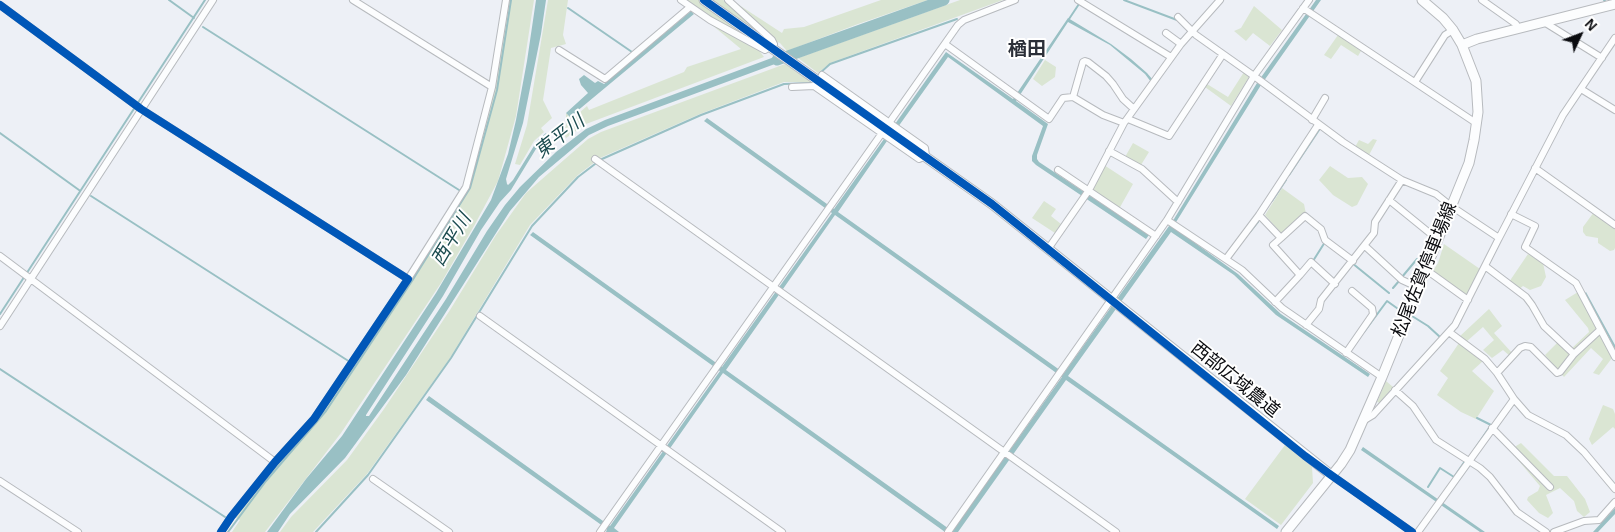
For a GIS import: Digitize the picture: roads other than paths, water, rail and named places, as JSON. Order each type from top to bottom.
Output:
[{"type":"street","points":[[0,326],[213,0]]},
{"type":"street","points":[[353,0],[492,87]]},
{"type":"street","points":[[221,532],[275,462],[314,418],[408,279],[466,187],[492,87],[506,0]]},
{"type":"street","points":[[681,0],[710,20],[765,50],[774,44],[772,40],[728,0]]},
{"type":"street","points":[[704,0],[992,204],[1111,300]]},
{"type":"street","points":[[889,123],[958,25],[964,20],[1015,0]]},
{"type":"street","points":[[1078,0],[1170,57]]},
{"type":"street","points":[[1048,249],[1088,191],[1134,109],[1170,57],[1220,0]]},
{"type":"street","points":[[950,530],[1168,221],[1256,77],[1307,11],[1309,0]]},
{"type":"street","name":"松尾佐賀停車場線","points":[[1286,532],[1350,450],[1468,163],[1474,140],[1478,112],[1476,81],[1462,45],[1453,30],[1443,18],[1422,0]]},
{"type":"street","points":[[1482,0],[1516,24],[1518,28]]},
{"type":"street","points":[[1462,45],[1477,38],[1615,4]]},
{"type":"street","points":[[0,5],[142,109],[408,279]]},
{"type":"street","points":[[559,50],[605,79],[690,7]]},
{"type":"street","points":[[1307,11],[1476,123]]},
{"type":"street","points":[[1178,17],[1196,35],[1256,77],[1318,125],[1402,180],[1428,190],[1499,238]]},
{"type":"street","points":[[1544,22],[1602,58]]},
{"type":"street","points":[[1415,82],[1445,35],[1453,30]]},
{"type":"street","points":[[1166,34],[1181,44]]},
{"type":"street","points":[[1363,421],[1373,415],[1449,332],[1458,319],[1563,115],[1615,38]]},
{"type":"street","points":[[945,44],[1049,119],[1063,98],[1073,97],[1103,115],[1169,136],[1223,54]]},
{"type":"street","points":[[1073,97],[1083,62],[1085,61],[1106,76],[1123,99],[1134,109]]},
{"type":"street","points":[[822,75],[925,148],[926,156]]},
{"type":"street","points":[[792,87],[814,86],[919,159],[926,156]]},
{"type":"street","points":[[1581,89],[1615,110]]},
{"type":"street","points":[[1312,120],[1325,98]]},
{"type":"street","points":[[1226,259],[1259,215],[1318,125]]},
{"type":"street","points":[[603,527],[665,448],[718,367],[777,289],[829,208],[882,133]]},
{"type":"street","points":[[1109,151],[1142,169],[1178,202]]},
{"type":"street","points":[[595,159],[1116,532]]},
{"type":"street","points":[[1535,168],[1615,225]]},
{"type":"street","points":[[1058,170],[1156,236]]},
{"type":"street","points":[[1306,325],[1319,309],[1321,300],[1374,233],[1375,222],[1402,180]]},
{"type":"street","points":[[1389,200],[1437,239]]},
{"type":"street","points":[[1511,214],[1534,226],[1525,247],[1576,283],[1615,358]]},
{"type":"street","points":[[1259,215],[1281,238]]},
{"type":"street","points":[[1300,275],[1273,245],[1305,216],[1321,229],[1326,240],[1352,262]]},
{"type":"street","points":[[1168,221],[1242,270],[1275,302],[1346,353],[1382,376]]},
{"type":"street","points":[[1365,246],[1402,280],[1418,286]]},
{"type":"street","points":[[0,256],[275,462]]},
{"type":"street","points":[[1275,302],[1313,264],[1335,284]]},
{"type":"street","points":[[1485,266],[1526,297],[1544,326],[1574,354]]},
{"type":"street","points":[[1425,269],[1468,300]]},
{"type":"street","points":[[1346,353],[1373,314],[1372,308],[1352,291]]},
{"type":"street","name":"西部広域農道","points":[[1111,300],[1331,475]]},
{"type":"street","points":[[480,316],[782,532]]},
{"type":"street","points":[[1497,374],[1520,348],[1525,346],[1531,346],[1557,372],[1560,372],[1574,354],[1600,330]]},
{"type":"street","points":[[1449,332],[1485,359],[1528,415],[1566,435],[1584,452],[1615,489]]},
{"type":"street","points":[[1395,390],[1413,406],[1436,440],[1490,476],[1517,512],[1546,532]]},
{"type":"street","points":[[1418,532],[1514,399]]},
{"type":"street","points":[[1492,428],[1550,487]]},
{"type":"street","points":[[1331,475],[1412,532]]},
{"type":"street","points":[[373,479],[449,532]]},
{"type":"street","points":[[0,481],[78,532]]},
{"type":"street","points":[[1554,532],[1584,521],[1599,520],[1615,502]]},
{"type":"water","points":[[536,0],[546,0],[541,34],[523,123],[506,179],[508,185],[537,141],[546,133],[548,136],[539,144],[511,190],[500,202],[481,230],[443,296],[366,416],[369,416],[505,205],[520,187],[556,152],[586,129],[605,120],[777,56],[783,61],[608,126],[589,135],[539,177],[510,211],[406,375],[345,458],[290,514],[278,532],[267,532],[306,479],[342,436],[436,293],[491,200],[508,154],[516,120]]},
{"type":"water","points":[[1316,0],[1321,0],[1261,85],[1173,227],[1238,274],[1281,314],[1370,374],[1368,377],[1276,315],[1234,275],[1171,232],[1068,376],[1279,526],[1277,529],[1066,380],[958,532],[945,532],[723,373],[614,528],[619,532],[606,532],[607,529],[426,400],[429,396],[610,526],[720,371],[530,235],[533,232],[722,367],[832,213],[704,121],[707,118],[834,209],[884,139],[887,141],[838,212],[1064,373],[1174,219],[1257,83]],"holes":[[[835,215],[1062,377],[952,531],[726,370]]]},
{"type":"water","points":[[691,11],[694,14],[570,117],[566,113],[588,93],[581,85],[579,79],[584,75],[595,83],[598,81],[604,84]]},
{"type":"water","points":[[1068,18],[1111,44],[1131,59],[1153,80],[1151,82],[1145,74],[1110,45],[1068,22],[1016,101],[1048,124],[1037,155],[1039,162],[1149,235],[1146,239],[1036,165],[1032,161],[1032,156],[1043,126],[948,57],[898,127],[895,124],[946,52],[1013,99]]},
{"type":"water","points":[[1585,293],[1615,345],[1615,349]]},
{"type":"water","points":[[1363,447],[1485,532],[1480,532],[1361,450]]},
{"type":"water","points":[[1615,508],[1615,514],[1598,532],[1593,532]]},
{"type":"waterway","points":[[169,0],[194,18]]},
{"type":"waterway","points":[[0,314],[205,0]]},
{"type":"waterway","name":"西平川","points":[[228,532],[266,481],[326,411],[412,281],[470,188],[497,90],[511,0]]},
{"type":"waterway","name":"東平川","points":[[777,60],[944,0]]},
{"type":"waterway","points":[[1124,0],[1177,20]]},
{"type":"waterway","points":[[1069,19],[1079,4]]},
{"type":"waterway","points":[[568,8],[632,52]]},
{"type":"waterway","points":[[820,73],[830,64],[957,19]]},
{"type":"waterway","points":[[203,27],[459,190]]},
{"type":"waterway","points":[[602,159],[701,115],[784,84],[811,83]]},
{"type":"waterway","points":[[1289,175],[1319,130]]},
{"type":"waterway","points":[[0,133],[79,190]]},
{"type":"waterway","points":[[316,532],[368,475],[451,358],[532,226],[578,177],[595,164]]},
{"type":"waterway","points":[[1272,201],[1286,180]]},
{"type":"waterway","points":[[91,196],[350,362]]},
{"type":"waterway","points":[[1250,232],[1258,222]]},
{"type":"waterway","points":[[1313,261],[1325,242]]},
{"type":"waterway","points":[[1402,277],[1417,259]]},
{"type":"waterway","points":[[1352,263],[1389,293]]},
{"type":"waterway","points":[[1393,288],[1399,281]]},
{"type":"waterway","points":[[1364,332],[1387,301],[1401,311]]},
{"type":"waterway","points":[[1412,316],[1428,326],[1440,337]]},
{"type":"waterway","points":[[0,369],[225,517]]},
{"type":"waterway","points":[[1474,450],[1491,425],[1477,418]]},
{"type":"waterway","points":[[1428,487],[1440,468],[1454,477],[1465,461]]},
{"type":"district","name":"楢田","points":[[1027,50]]}]
